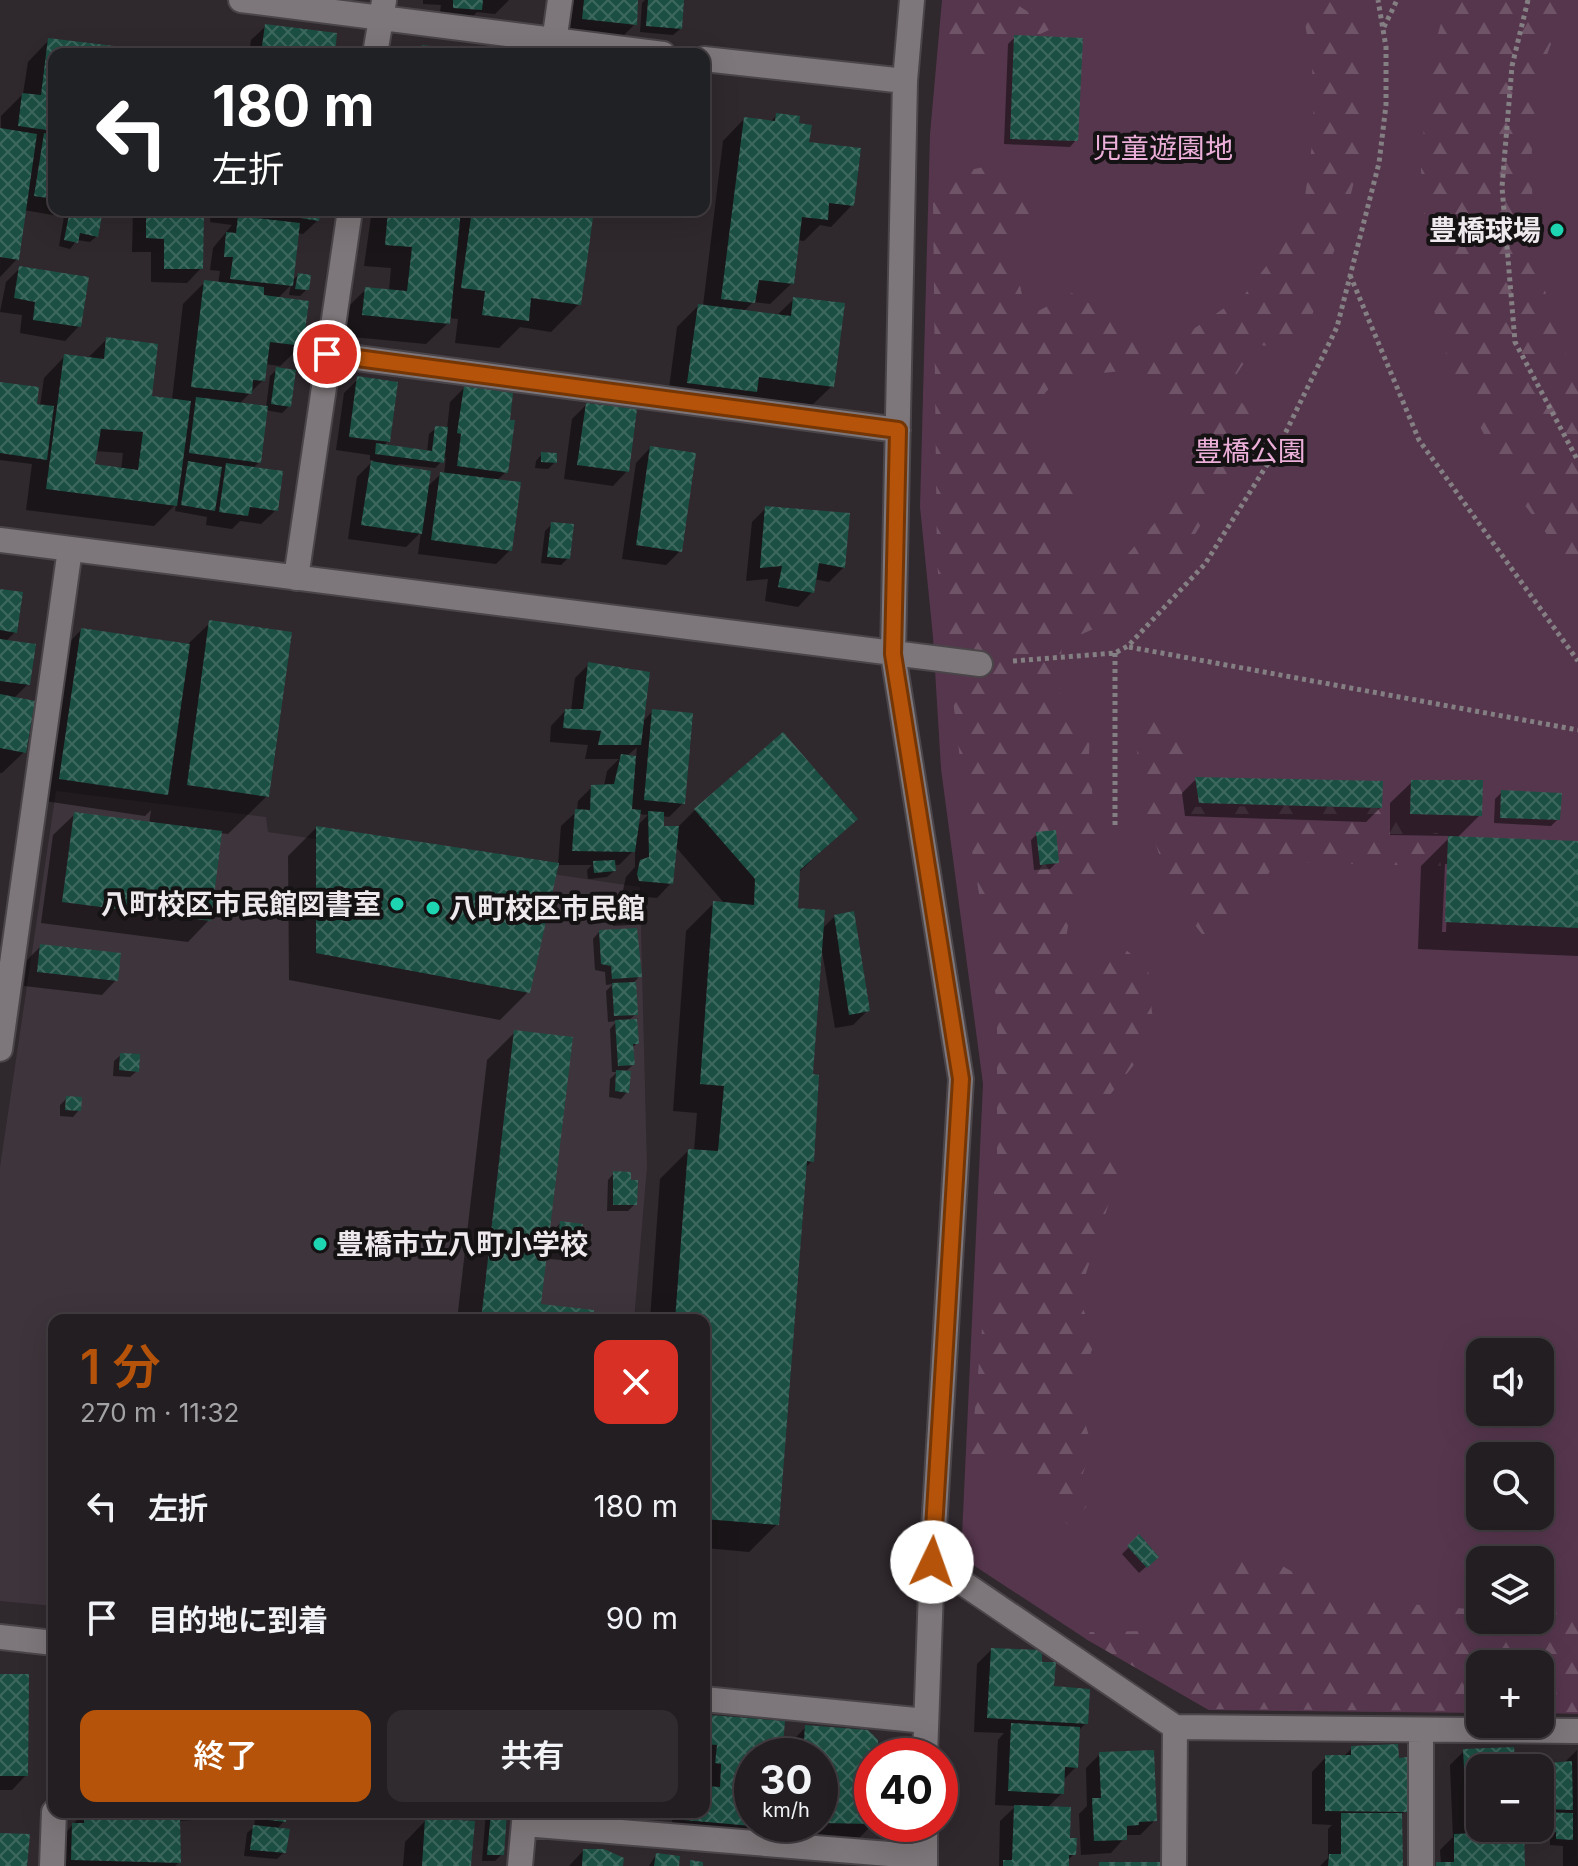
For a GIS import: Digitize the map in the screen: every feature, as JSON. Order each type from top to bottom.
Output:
[{"type":"street","points":[[241,0],[383,8],[554,42],[608,48]]},
{"type":"street","points":[[554,42],[560,0]]},
{"type":"street","points":[[912,0],[905,81],[893,654],[961,1079],[932,1562],[926,1738]]},
{"type":"street","points":[[376,48],[383,8]]},
{"type":"street","points":[[710,60],[905,81]]},
{"type":"street","points":[[296,578],[349,216]]},
{"type":"street","points":[[327,354],[898,430]]},
{"type":"street","points":[[0,540],[980,664]]},
{"type":"street","points":[[0,1049],[70,549]]},
{"type":"street","points":[[932,1562],[1175,1727],[1421,1732],[1578,1731]]},
{"type":"street","points":[[0,1637],[48,1642]]},
{"type":"street","points":[[710,1700],[926,1721]]},
{"type":"street","points":[[1174,1866],[1175,1727]]},
{"type":"street","points":[[1421,1732],[1421,1866]]},
{"type":"street","points":[[52,1866],[54,1818]]},
{"type":"street","points":[[520,1866],[524,1818],[925,1861]]},
{"type":"path","points":[[980,664],[1115,653],[1128,646],[1205,564],[1280,444],[1337,327],[1379,163],[1386,105],[1384,28],[1378,0]]},
{"type":"path","points":[[1384,28],[1397,0]]},
{"type":"path","points":[[1528,0],[1512,66],[1502,187],[1515,342],[1578,461]]},
{"type":"path","points":[[1350,274],[1419,440],[1578,661]]},
{"type":"path","points":[[1128,646],[1578,730]]},
{"type":"path","points":[[1115,653],[1115,828]]},
{"type":"shaded area","name":"豊橋市立八町小学校","points":[[56,791],[266,817],[268,832],[640,887],[647,1167],[635,1314],[48,1314],[48,1605],[0,1601],[0,1167]]},
{"type":"green space","name":"豊橋公園","points":[[942,0],[1578,0],[1578,1714],[1554,1713],[1554,1650],[1466,1650],[1466,1713],[1209,1710],[1086,1639],[961,1557],[983,1084],[941,769],[933,637],[920,507],[930,134]]},
{"type":"green space","points":[[950,0],[1010,0],[1053,28],[983,61],[943,45]]},
{"type":"green space","points":[[1301,0],[1354,0],[1364,42],[1367,74],[1360,152],[1344,219],[1301,348],[1256,345],[1226,390],[1264,421],[1169,577],[1125,615],[1062,640],[1059,701],[1090,723],[1089,755],[1099,872],[1073,893],[1065,946],[1083,969],[1120,945],[1148,968],[1152,1013],[1163,1028],[1083,1129],[1119,1172],[1078,1298],[1096,1337],[1077,1396],[1092,1446],[1082,1476],[1086,1507],[1068,1525],[1009,1458],[971,1454],[997,1158],[997,1003],[968,827],[937,564],[933,200],[943,176],[997,164],[1035,205],[1013,254],[1027,317],[1072,293],[1164,349],[1245,294],[1302,219],[1314,130],[1312,65]],"holes":[[[1133,370],[1187,415],[1185,488],[1120,563],[1051,550],[1076,492],[1030,433],[1045,393],[1060,377]]]},
{"type":"green space","points":[[1448,0],[1573,0],[1549,48],[1538,90],[1532,174],[1534,219],[1549,307],[1562,345],[1578,377],[1578,575],[1517,495],[1453,377],[1430,297],[1421,170],[1428,67]]},
{"type":"green space","points":[[1188,717],[1192,807],[1392,804],[1418,832],[1438,833],[1441,866],[1278,862],[1216,937],[1205,938],[1176,901],[1148,823],[1133,724]]},
{"type":"green space","points":[[1235,1561],[1279,1564],[1320,1588],[1363,1600],[1466,1609],[1466,1634],[1554,1634],[1554,1612],[1578,1613],[1578,1712],[1554,1712],[1554,1650],[1466,1650],[1466,1711],[1207,1709],[1086,1639],[1090,1632],[1149,1631],[1188,1595]]},
{"type":"building","points":[[453,0],[483,0],[482,10],[453,8]]},
{"type":"building","points":[[584,0],[638,0],[637,25],[582,19]]},
{"type":"building","points":[[648,0],[684,0],[682,29],[646,26]]},
{"type":"building","points":[[265,24],[337,33],[336,48],[262,48]]},
{"type":"building","points":[[1014,35],[1083,38],[1078,141],[1010,139]]},
{"type":"building","points":[[48,38],[131,48],[48,48],[48,130],[18,126],[22,93],[41,95]]},
{"type":"building","points":[[776,113],[800,116],[799,123],[812,125],[809,142],[861,148],[854,206],[829,203],[828,220],[802,217],[794,284],[759,280],[755,303],[721,299],[744,117],[775,121]]},
{"type":"building","points":[[0,128],[37,134],[19,260],[0,257]]},
{"type":"building","points":[[44,133],[48,134],[48,198],[34,196]]},
{"type":"building","points":[[69,216],[102,216],[98,237],[80,233],[78,243],[64,240]]},
{"type":"building","points":[[146,216],[204,216],[203,269],[164,269],[164,239],[146,238]]},
{"type":"building","points":[[238,216],[300,223],[293,286],[230,279],[233,257],[224,257],[226,232],[236,233]]},
{"type":"building","points":[[287,216],[320,216],[319,221]]},
{"type":"building","points":[[387,216],[460,216],[450,324],[362,315],[365,287],[407,291],[412,247],[385,245]]},
{"type":"building","points":[[471,216],[593,216],[581,305],[531,298],[529,321],[482,315],[485,291],[461,288]]},
{"type":"building","points":[[19,266],[89,277],[81,327],[33,320],[35,302],[14,298]]},
{"type":"building","points":[[298,273],[311,275],[309,290],[295,289]]},
{"type":"building","points":[[204,280],[264,287],[264,295],[309,301],[303,346],[270,342],[265,381],[253,380],[252,394],[191,387]]},
{"type":"building","points":[[793,297],[845,303],[834,387],[759,377],[757,392],[687,383],[698,304],[791,316]]},
{"type":"building","points":[[106,337],[158,344],[152,396],[191,401],[177,506],[46,489],[64,354],[104,359]],"holes":[[[101,429],[143,432],[138,470],[95,464]]]},
{"type":"building","points":[[276,367],[296,370],[291,407],[271,404]]},
{"type":"building","points":[[357,376],[398,382],[390,442],[349,437]]},
{"type":"building","points":[[0,382],[39,387],[37,404],[54,406],[47,460],[0,453]]},
{"type":"building","points":[[464,386],[513,393],[510,420],[515,420],[508,473],[457,466],[461,434],[457,433]]},
{"type":"building","points":[[196,397],[268,406],[261,463],[189,453]]},
{"type":"building","points":[[586,403],[637,409],[629,472],[577,465]]},
{"type":"building","points":[[435,426],[448,427],[444,463],[375,454],[376,443],[432,451]]},
{"type":"building","points":[[650,446],[696,453],[682,552],[636,545]]},
{"type":"building","points":[[541,452],[557,453],[557,463],[541,462]]},
{"type":"building","points":[[188,461],[222,467],[215,511],[181,505]]},
{"type":"building","points":[[371,461],[431,471],[422,534],[361,525]]},
{"type":"building","points":[[226,463],[283,471],[278,511],[250,507],[248,516],[219,512]]},
{"type":"building","points":[[440,472],[521,482],[512,551],[431,540]]},
{"type":"building","points":[[765,506],[850,513],[845,568],[819,563],[814,593],[778,587],[782,566],[760,568]]},
{"type":"building","points":[[551,522],[574,524],[570,559],[547,557]]},
{"type":"building","points":[[0,589],[23,592],[17,633],[0,630]]},
{"type":"building","points":[[209,620],[292,632],[269,797],[187,785]]},
{"type":"building","points":[[81,628],[190,644],[168,795],[59,779]]},
{"type":"building","points":[[0,639],[36,644],[30,685],[0,681]]},
{"type":"building","points":[[588,662],[650,672],[641,745],[598,745],[601,731],[563,728],[565,709],[583,709]]},
{"type":"building","points":[[0,694],[35,701],[26,753],[0,748]]},
{"type":"building","points":[[652,709],[693,713],[685,804],[644,800]]},
{"type":"building","points":[[783,732],[858,819],[800,870],[798,908],[825,910],[813,1074],[819,1075],[814,1162],[807,1161],[779,1525],[710,1519],[710,1314],[675,1314],[688,1149],[718,1151],[724,1086],[700,1084],[713,901],[754,905],[755,879],[694,809]]},
{"type":"building","points":[[621,754],[636,756],[632,809],[641,810],[635,852],[572,851],[575,809],[590,810],[591,785],[614,784]]},
{"type":"building","points":[[1195,777],[1383,781],[1382,808],[1199,803]]},
{"type":"building","points":[[1411,780],[1483,780],[1482,816],[1410,814]]},
{"type":"building","points":[[1501,790],[1562,793],[1560,820],[1500,818]]},
{"type":"building","points":[[648,811],[664,812],[664,826],[679,826],[673,884],[639,881],[640,860],[649,857]]},
{"type":"building","points":[[74,812],[222,831],[211,921],[62,902]]},
{"type":"building","name":"八町校区市民館","points":[[316,826],[559,863],[530,993],[316,953]]},
{"type":"building","points":[[1056,830],[1059,863],[1040,865],[1036,832]]},
{"type":"building","points":[[1448,836],[1578,841],[1578,928],[1445,922]]},
{"type":"building","points":[[615,860],[616,871],[594,873],[593,861]]},
{"type":"building","points":[[636,897],[638,919],[619,920],[619,898]]},
{"type":"building","points":[[854,911],[870,1011],[849,1015],[834,915]]},
{"type":"building","points":[[637,928],[642,977],[612,979],[611,966],[601,964],[599,930]]},
{"type":"building","points":[[40,944],[121,953],[118,981],[37,972]]},
{"type":"building","points":[[636,982],[638,1015],[614,1016],[612,983]]},
{"type":"building","points":[[637,1019],[639,1044],[633,1044],[635,1065],[618,1066],[615,1020]]},
{"type":"building","points":[[514,1030],[573,1037],[541,1304],[594,1310],[594,1314],[482,1314]]},
{"type":"building","points":[[120,1053],[140,1054],[139,1072],[119,1070]]},
{"type":"building","points":[[616,1070],[631,1071],[629,1093],[615,1091]]},
{"type":"building","points":[[66,1096],[82,1097],[81,1111],[65,1110]]},
{"type":"building","points":[[613,1171],[631,1172],[631,1180],[638,1180],[637,1205],[613,1205]]},
{"type":"building","points":[[560,1221],[583,1224],[579,1256],[556,1253]]},
{"type":"building","points":[[1139,1534],[1159,1557],[1147,1568],[1127,1546]]},
{"type":"building","points":[[991,1648],[1042,1650],[1042,1662],[1056,1662],[1054,1686],[1090,1689],[1088,1724],[987,1718]]},
{"type":"building","points":[[0,1674],[29,1674],[28,1776],[0,1776]]},
{"type":"building","points":[[710,1715],[785,1721],[784,1738],[734,1738],[734,1824],[684,1820],[710,1818],[710,1786],[720,1787],[721,1764],[715,1763],[717,1745],[710,1744]]},
{"type":"building","points":[[1011,1723],[1080,1727],[1078,1768],[1065,1767],[1064,1794],[1008,1791]]},
{"type":"building","points":[[805,1725],[868,1730],[876,1738],[854,1738],[854,1824],[838,1823],[838,1738],[804,1738]]},
{"type":"building","points":[[1398,1744],[1399,1758],[1407,1757],[1407,1812],[1325,1811],[1325,1755],[1351,1755],[1351,1746]]},
{"type":"building","points":[[1514,1747],[1515,1754],[1466,1754],[1466,1806],[1463,1749]]},
{"type":"building","points":[[1154,1750],[1157,1821],[1127,1826],[1127,1840],[1094,1841],[1092,1798],[1101,1798],[1099,1752]]},
{"type":"building","points":[[1572,1761],[1573,1810],[1554,1809],[1554,1763]]},
{"type":"building","points":[[1014,1805],[1071,1807],[1070,1838],[1077,1838],[1076,1855],[1069,1855],[1069,1866],[1003,1866],[1003,1860],[1012,1860]]},
{"type":"building","points":[[1554,1812],[1573,1813],[1573,1840],[1556,1839]]},
{"type":"building","points":[[1341,1813],[1402,1813],[1403,1866],[1328,1866],[1329,1854],[1341,1854]]},
{"type":"building","points":[[84,1818],[180,1818],[181,1863],[71,1860],[72,1823],[84,1823]]},
{"type":"building","points":[[260,1818],[286,1818],[286,1822]]},
{"type":"building","points":[[425,1818],[475,1821],[471,1866],[422,1866]]},
{"type":"building","points":[[490,1818],[507,1818],[504,1855],[487,1855]]},
{"type":"building","points":[[253,1825],[290,1829],[286,1853],[250,1850]]},
{"type":"building","points":[[0,1833],[30,1834],[27,1866],[0,1866]]},
{"type":"building","points":[[1466,1833],[1466,1842],[1524,1842],[1525,1866],[1436,1866],[1436,1862],[1454,1862],[1454,1834]]},
{"type":"building","points":[[583,1849],[604,1849],[624,1858],[623,1866],[582,1866]]},
{"type":"building","points":[[656,1853],[680,1856],[679,1866],[654,1866]]},
{"type":"building","points":[[690,1860],[703,1862],[703,1866],[690,1866]]},
{"type":"building","points":[[1099,1862],[1160,1862],[1160,1866],[1099,1866]]},
{"type":"place","name":"豊橋球場","points":[[1557,230]]},
{"type":"place","name":"八町校区市民館図書室","points":[[397,904]]},
{"type":"place","name":"八町校区市民館","points":[[433,908]]},
{"type":"place","name":"豊橋市立八町小学校","points":[[320,1244]]},
{"type":"route","points":[[327,354],[898,430],[893,654],[961,1079],[932,1562]]},
{"type":"park label","name":"児童遊園地","points":[[1163,148]]}]
